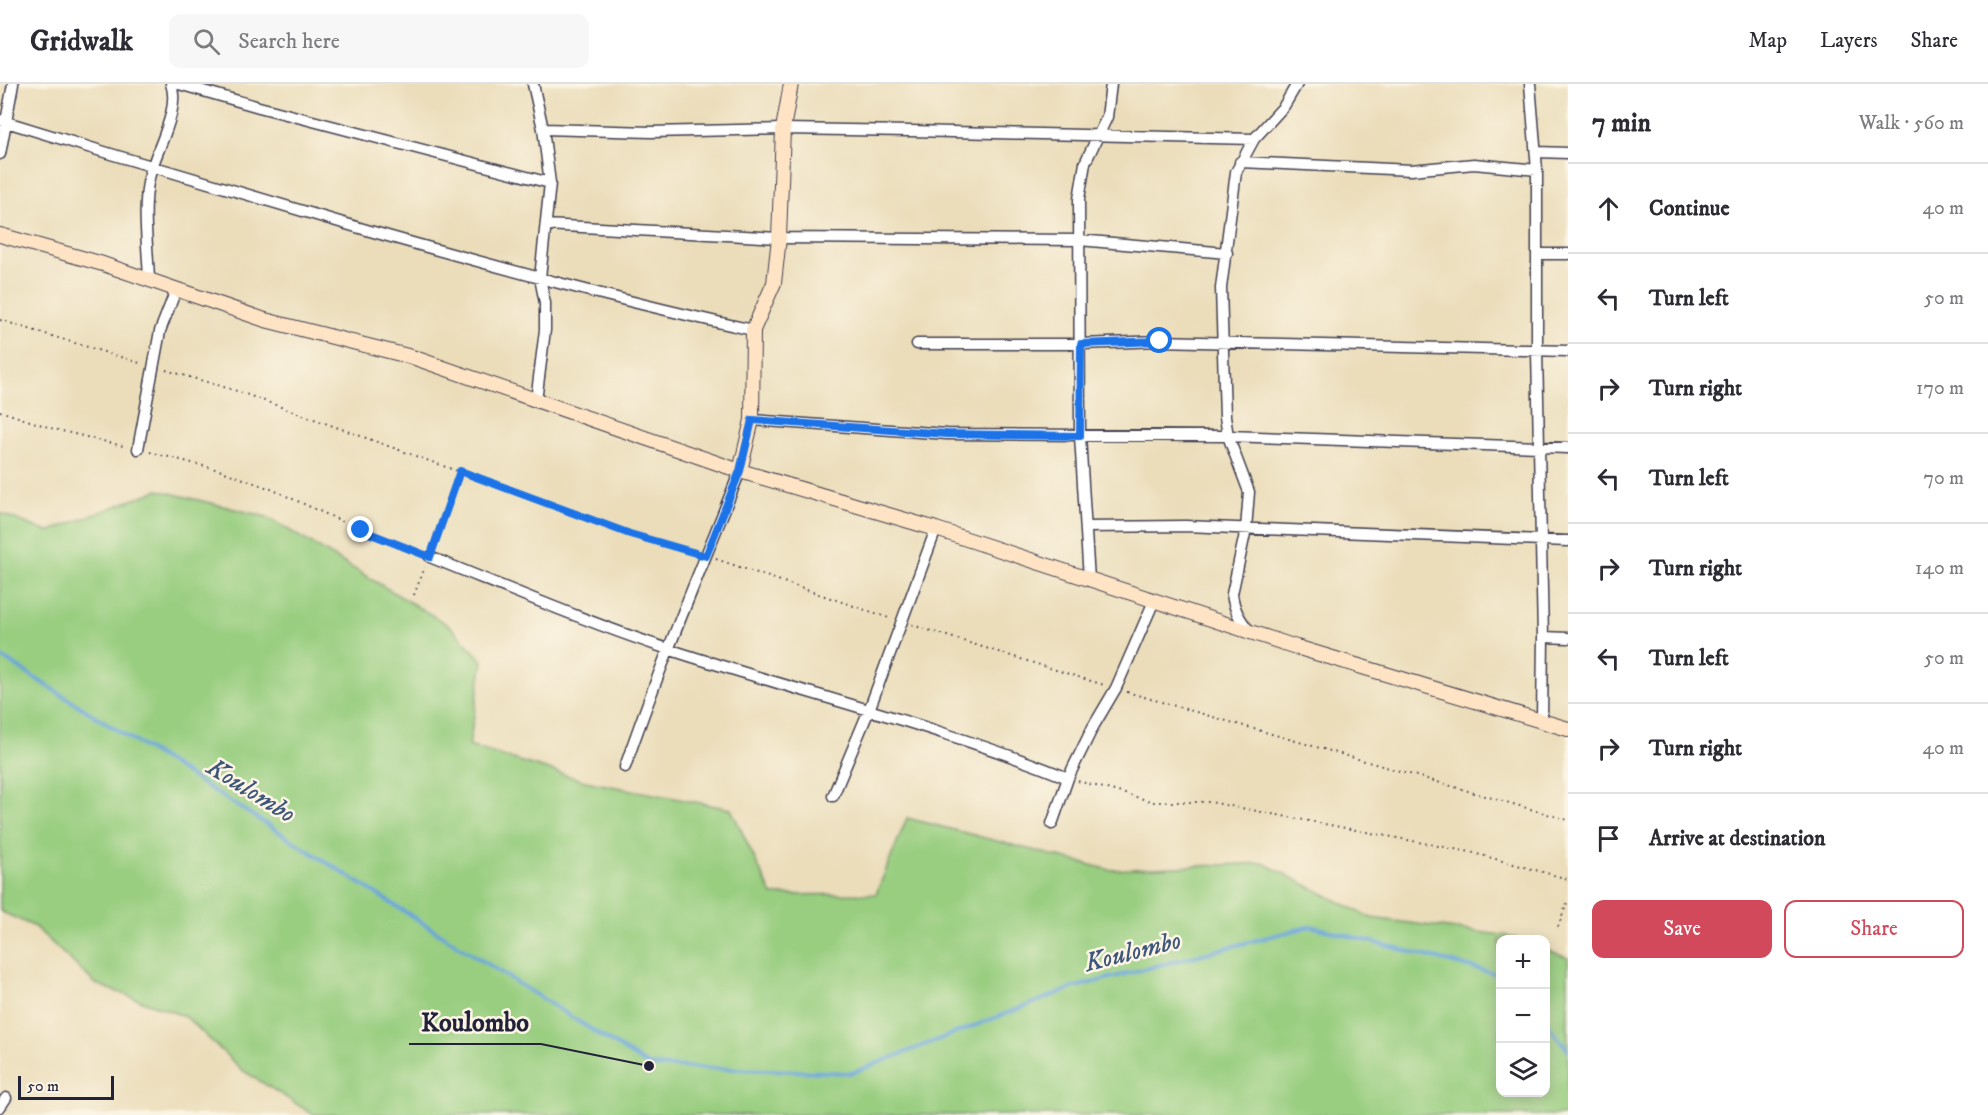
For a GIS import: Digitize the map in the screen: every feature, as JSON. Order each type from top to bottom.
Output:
[{"type":"street","points":[[0,154],[3,121],[13,84]]},
{"type":"street","points":[[149,280],[147,210],[149,180],[174,104],[171,84]]},
{"type":"street","points":[[179,84],[550,183]]},
{"type":"street","points":[[533,84],[543,129],[550,183],[540,278],[545,303],[545,330],[536,401]]},
{"type":"street","points":[[625,767],[668,649],[740,471],[752,420],[753,330],[774,283],[779,238],[783,129],[791,84]]},
{"type":"street","points":[[1089,580],[1080,436],[1078,199],[1085,163],[1107,117],[1111,84]]},
{"type":"street","points":[[1250,632],[1233,606],[1232,594],[1246,529],[1249,492],[1228,436],[1225,417],[1221,288],[1227,253],[1233,187],[1240,162],[1254,139],[1284,106],[1297,84]]},
{"type":"street","points":[[1530,84],[1537,170],[1542,720]]},
{"type":"street","points":[[3,121],[152,168],[456,255],[665,311],[753,330]]},
{"type":"street","points":[[543,129],[651,132],[783,129],[1254,139]]},
{"type":"street","points":[[1536,152],[1568,153]]},
{"type":"street","points":[[1240,162],[1411,170],[1474,164],[1537,170]]},
{"type":"street","points":[[546,225],[779,238],[1078,240],[1227,253]]},
{"type":"street","points":[[0,235],[104,264],[265,320],[412,357],[740,471],[936,529],[1250,632],[1568,729]]},
{"type":"street","points":[[1537,254],[1568,254]]},
{"type":"street","points":[[138,449],[160,331],[176,290]]},
{"type":"street","points":[[917,344],[1081,344],[1160,341],[1568,351]]},
{"type":"street","points":[[752,420],[947,434],[1228,436],[1568,448]]},
{"type":"street","points":[[1086,527],[1185,526],[1568,542]]},
{"type":"street","points":[[833,796],[869,710],[936,529]]},
{"type":"street","points":[[430,557],[556,608],[668,649],[782,686],[869,710],[1008,755],[1068,778]]},
{"type":"street","points":[[1052,824],[1068,778],[1093,726],[1116,688],[1154,601]]},
{"type":"street","points":[[1543,637],[1568,638]]},
{"type":"path","points":[[0,320],[237,391],[630,534],[706,556],[902,622],[1116,688],[1568,820]]},
{"type":"path","points":[[0,411],[54,429],[219,470],[271,489],[361,530],[430,557]]},
{"type":"path","points":[[414,596],[460,471]]},
{"type":"path","points":[[1068,778],[1154,802],[1210,802],[1470,852],[1568,879]]},
{"type":"path","points":[[1558,927],[1568,900]]},
{"type":"green space","points":[[158,490],[267,517],[450,626],[483,661],[469,746],[585,781],[731,809],[772,895],[876,894],[907,818],[1110,870],[1263,863],[1371,918],[1501,935],[1496,935],[1496,1097],[1550,1097],[1550,951],[1568,958],[1568,1115],[314,1115],[242,1070],[186,1017],[96,984],[35,927],[0,911],[0,513],[48,532]]},
{"type":"waterway","name":"Koulombo","points":[[0,656],[649,1066],[852,1073],[1075,987],[1311,926],[1496,974]]},
{"type":"waterway","name":"Koulombo","points":[[1550,1028],[1568,1050]]},
{"type":"place","name":"Koulombo","points":[[649,1066]]},
{"type":"route","points":[[361,530],[430,557],[460,471],[630,534],[706,556],[740,471],[752,420],[947,434],[1080,436],[1081,344],[1160,341]]}]
